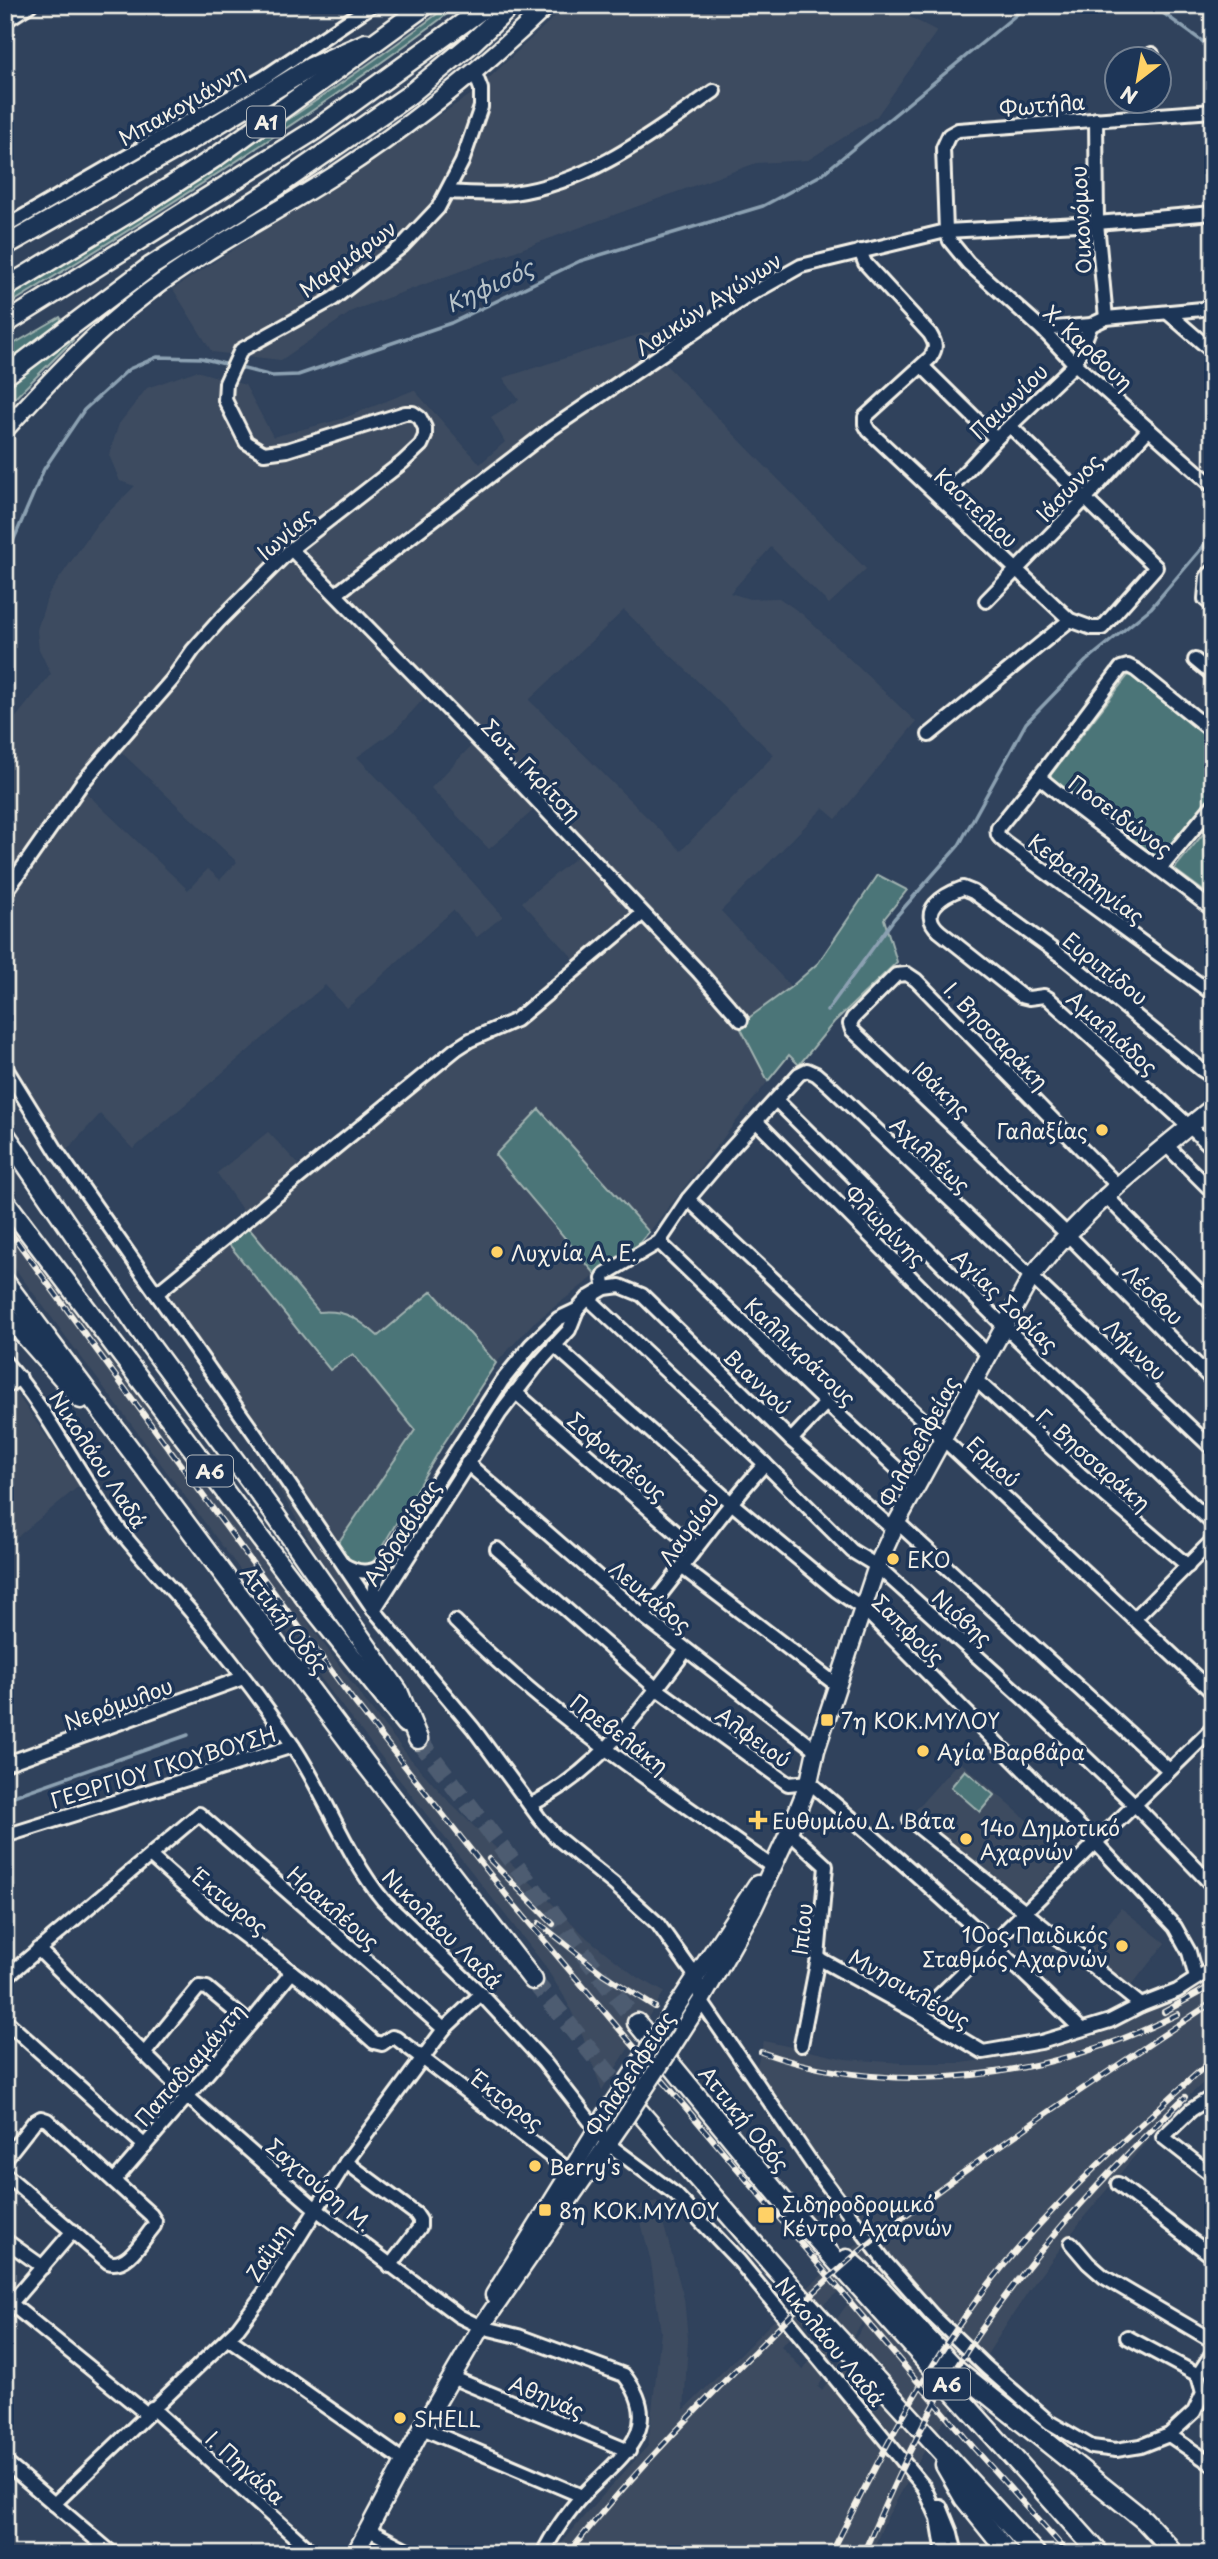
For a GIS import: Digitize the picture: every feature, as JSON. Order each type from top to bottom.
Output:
[{"type":"highway","name":"Α1","points":[[5,288],[216,157],[426,5]]},
{"type":"highway","name":"Α1","points":[[5,324],[315,130],[488,5]]},
{"type":"highway","points":[[5,376],[150,266],[270,192],[409,95],[472,43],[512,5]]},
{"type":"highway","points":[[5,246],[193,139],[311,67],[388,34]]},
{"type":"highway","name":"Αττική Οδός","points":[[5,1134],[152,1348],[274,1512],[398,1691],[418,1739],[310,1604],[5,1201]]},
{"type":"highway","name":"Αττική Οδός","points":[[5,1282],[365,1763],[533,1980]]},
{"type":"highway","points":[[5,1313],[65,1383],[125,1444]]},
{"type":"highway","name":"Αττική Οδός","points":[[637,2023],[794,2214],[1100,2554]]},
{"type":"highway","name":"Α6","points":[[637,2109],[796,2292],[1036,2554]]},
{"type":"highway","points":[[794,2214],[877,2285],[956,2369],[1143,2520],[1169,2547]]},
{"type":"highway","points":[[929,2437],[964,2498],[1009,2554]]},
{"type":"main road","points":[[5,430],[51,378],[105,327],[148,293],[202,256],[337,173],[415,118],[474,71],[548,5]]},
{"type":"main road","name":"Φιλαδελφείας","points":[[355,2554],[422,2428],[481,2327],[608,2144],[680,2034],[754,1907],[809,1782],[877,1566],[1032,1276],[1111,1190],[1213,1107]]},
{"type":"main road","name":"Φιλαδελφείας","points":[[481,2327],[498,2286],[570,2171],[744,1901],[771,1866]]},
{"type":"street","points":[[5,21],[30,5]]},
{"type":"street","name":"Μπακογιάννη","points":[[5,228],[265,77],[372,5]]},
{"type":"street","name":"Μαρμάρων","points":[[231,368],[242,350],[333,299],[402,247],[438,208],[462,162],[481,107],[481,89],[474,71]]},
{"type":"street","points":[[448,192],[513,193],[569,180],[634,147],[714,91]]},
{"type":"street","name":"Φωτήλα","points":[[1172,109],[1213,111]]},
{"type":"street","name":"Φωτήλα","points":[[946,231],[943,148],[949,135],[958,130],[1112,116]]},
{"type":"street","name":"Οικονόμου","points":[[1096,119],[1097,223],[1106,318]]},
{"type":"street","name":"Λαικών Αγώνων","points":[[336,594],[551,429],[746,297],[802,266],[946,231],[1097,223],[1213,213]]},
{"type":"street","name":"Χ. Καρβουη","points":[[946,231],[950,241],[968,263],[1042,329],[1074,364],[1213,486]]},
{"type":"street","points":[[860,251],[865,263],[936,343],[936,349],[922,366],[996,439]]},
{"type":"street","points":[[1042,329],[1091,325],[1106,318],[1207,309]]},
{"type":"street","points":[[1194,334],[1207,309]]},
{"type":"street","points":[[1168,313],[1213,352]]},
{"type":"street","name":"Παιωνίου","points":[[941,498],[996,439],[1074,364],[1091,325]]},
{"type":"street","name":"Καστελίου","points":[[922,366],[865,416],[869,431],[1070,620]]},
{"type":"street","name":"Ιωνίας","points":[[5,893],[82,783],[210,632],[290,550],[403,462],[421,445],[425,436],[425,428],[420,418],[413,413],[405,413],[287,450],[264,453],[246,442],[225,400],[226,383],[231,368]]},
{"type":"street","points":[[929,735],[1070,620],[1091,628],[1102,628],[1156,567],[1010,426]]},
{"type":"street","name":"Ιάσωνος","points":[[986,601],[1149,429]]},
{"type":"street","name":"Σωτ. Γκρίτση","points":[[290,550],[522,785],[741,1020]]},
{"type":"street","points":[[1213,571],[1207,577],[1205,598],[1213,606]]},
{"type":"street","points":[[1195,660],[1213,675]]},
{"type":"street","points":[[1040,777],[1115,674],[1128,666],[1213,732]]},
{"type":"street","name":"Ποσειδώνος","points":[[1040,777],[1063,798],[1161,868],[1213,910]]},
{"type":"street","name":"Κεφαλληνίας","points":[[1040,777],[998,828],[998,836],[1213,994]]},
{"type":"street","points":[[1161,868],[1213,805]]},
{"type":"street","name":"Αμαλιάδος","points":[[973,892],[963,888],[937,903],[930,915],[931,924],[1014,991],[1029,998],[1048,998],[1213,1148]]},
{"type":"street","name":"Ευριπίδου","points":[[973,892],[1067,960],[1213,1077]]},
{"type":"street","points":[[157,1293],[456,1049],[516,1020],[642,914]]},
{"type":"street","name":"Ι. Βησσαράκη","points":[[852,1030],[850,1024],[853,1018],[896,975],[906,974],[916,980],[1111,1190]]},
{"type":"street","name":"Ιθάκης","points":[[852,1030],[1068,1234]]},
{"type":"street","points":[[5,1067],[58,1153],[373,1610],[473,1728],[556,1837],[658,1924],[696,1977],[701,2001],[867,2239],[916,2298],[986,2367],[1049,2422],[1092,2447],[1128,2449],[1169,2435],[1194,2412],[1202,2399],[1203,2387],[1198,2375],[1127,2337]]},
{"type":"street","name":"Αχιλλέως","points":[[777,1101],[799,1074],[807,1070],[823,1080],[1032,1276]]},
{"type":"street","points":[[588,1298],[605,1288],[605,1275],[659,1242],[688,1199],[777,1101]]},
{"type":"street","name":"Αγίας Σοφίας","points":[[777,1101],[1004,1326],[1213,1524]]},
{"type":"street","name":"Φλωρίνης","points":[[757,1122],[988,1355]]},
{"type":"street","points":[[1167,1146],[1213,1192]]},
{"type":"street","points":[[1111,1190],[1213,1305]]},
{"type":"street","name":"Ερμού","points":[[688,1199],[1213,1693]]},
{"type":"street","name":"Λέσβου","points":[[1068,1234],[1213,1381]]},
{"type":"street","name":"Καλλικράτους","points":[[659,1242],[917,1487]]},
{"type":"street","name":"Λήμνου","points":[[1032,1276],[1213,1449]]},
{"type":"street","name":"Βιαννού","points":[[605,1288],[620,1286],[642,1295],[792,1440],[896,1526],[1169,1770]]},
{"type":"street","name":"Ανδραβίδας","points":[[373,1610],[515,1392],[569,1330],[577,1310],[588,1298]]},
{"type":"street","name":"Νιόβης","points":[[588,1298],[765,1464],[852,1551],[877,1566],[1031,1705],[1135,1805],[1213,1886]]},
{"type":"street","name":"Ανδραβίδας","points":[[373,1610],[374,1587],[383,1565],[502,1381],[550,1326],[577,1310]]},
{"type":"street","name":"Σαπφούς","points":[[554,1345],[730,1502],[835,1590],[864,1610],[1096,1843],[1175,1927],[1189,1952],[1196,1978]]},
{"type":"street","name":"Νικολάου Λαδά","points":[[5,1362],[32,1392],[118,1528],[194,1616],[293,1746],[370,1884],[383,1900],[481,1994],[544,2062],[608,2144],[653,2176],[696,2216],[763,2288],[933,2494],[951,2533],[956,2554]]},
{"type":"street","points":[[5,1387],[20,1378]]},
{"type":"street","name":"Γ. Βησσαράκη","points":[[975,1379],[1080,1474],[1188,1566]]},
{"type":"street","name":"Σοφοκλέους","points":[[515,1392],[695,1549]]},
{"type":"street","points":[[792,1440],[826,1403]]},
{"type":"street","name":"Λευκάδος","points":[[467,1463],[643,1616],[817,1750]]},
{"type":"street","name":"Λαυρίου","points":[[643,1616],[683,1568],[730,1502],[765,1464]]},
{"type":"street","points":[[1134,1619],[1213,1540]]},
{"type":"street","name":"Αλφειού","points":[[497,1549],[657,1689],[788,1784],[809,1782],[993,1942],[1081,2029]]},
{"type":"street","points":[[342,1564],[360,1572],[369,1572],[383,1565]]},
{"type":"street","points":[[683,1568],[838,1686]]},
{"type":"street","name":"Πρεβελάκη","points":[[455,1621],[490,1657],[605,1748],[771,1866]]},
{"type":"street","points":[[530,1805],[554,1794],[579,1774],[642,1709],[686,1650]]},
{"type":"street","name":"Νερόμυλου","points":[[5,1764],[243,1678]]},
{"type":"street","points":[[918,2013],[937,1998],[1213,1728]]},
{"type":"street","points":[[1203,1737],[1213,1747]]},
{"type":"street","name":"ΓΕΩΡΓΙΟΥ ΓΚΟΥΒΟΥΣΗ","points":[[5,1836],[293,1746]]},
{"type":"street","name":"Ηρακλέους","points":[[150,1856],[199,1814],[444,2029]]},
{"type":"street","points":[[910,1820],[1141,2005]]},
{"type":"street","name":"Ιπίου","points":[[789,1832],[826,1866],[818,1958],[801,2045]]},
{"type":"street","points":[[5,1978],[150,1856]]},
{"type":"street","name":"Έκτωρος","points":[[150,1856],[210,1910],[292,1972],[374,2042],[382,2044],[392,2037],[396,2038],[423,2060]]},
{"type":"street","name":"Σαχτούρη Μ.","points":[[38,1949],[187,2096],[316,2209],[390,2266],[459,2316],[481,2327],[518,2336],[624,2375],[639,2403],[641,2421],[640,2430],[629,2451]]},
{"type":"street","name":"Μνησικλέους","points":[[818,1958],[983,2052],[1041,2042],[1081,2029]]},
{"type":"street","points":[[1081,2029],[1110,2021],[1177,1991],[1213,1968]]},
{"type":"street","name":"Παπαδιαμάντη","points":[[114,2181],[292,1972]]},
{"type":"street","points":[[144,2054],[199,1987],[207,1988],[250,2024]]},
{"type":"street","name":"Ζαΐμη","points":[[54,2504],[238,2328],[264,2293],[346,2162],[444,2029],[481,1994]]},
{"type":"street","points":[[5,2020],[145,2146]]},
{"type":"street","name":"Έκτορος","points":[[423,2060],[570,2171]]},
{"type":"street","points":[[1213,2096],[1191,2110],[1163,2137],[1213,2176]]},
{"type":"street","points":[[5,2159],[34,2122],[41,2118],[47,2120],[150,2215],[155,2221],[154,2226],[123,2262],[108,2262],[5,2174]]},
{"type":"street","points":[[346,2162],[416,2214],[420,2220],[420,2227],[390,2266]]},
{"type":"street","points":[[1118,2185],[1213,2257]]},
{"type":"street","points":[[7,2304],[73,2231]]},
{"type":"street","points":[[5,2240],[43,2267]]},
{"type":"street","points":[[1071,2243],[1104,2277],[1213,2341]]},
{"type":"street","name":"Ι. Πηγάδα","points":[[7,2304],[149,2411],[314,2554]]},
{"type":"street","points":[[228,2337],[404,2461]]},
{"type":"street","points":[[1198,2375],[1213,2352]]},
{"type":"street","name":"Αθηνάς","points":[[451,2377],[629,2451]]},
{"type":"street","points":[[422,2428],[582,2496]]},
{"type":"street","points":[[1169,2435],[1213,2465]]},
{"type":"street","points":[[543,2554],[582,2496],[629,2451]]},
{"type":"street","points":[[5,2462],[106,2551]]},
{"type":"street","name":"Νικολάου Λαδά","points":[[914,2473],[934,2507],[944,2554]]},
{"type":"street","points":[[369,2530],[415,2554]]},
{"type":"shaded area","points":[[567,5],[886,5],[937,31],[877,116],[808,160],[756,163],[354,310],[281,360],[212,352],[173,289],[472,94]]},
{"type":"shaded area","points":[[647,332],[667,335],[685,346],[664,363],[866,569],[829,604],[771,547],[730,593],[749,599],[779,598],[802,614],[916,722],[836,819],[823,808],[721,911],[791,987],[739,1025],[768,1081],[649,1232],[539,1110],[496,1155],[596,1275],[533,1323],[496,1363],[432,1291],[378,1337],[364,1324],[352,1354],[415,1430],[332,1552],[357,1589],[348,1598],[324,1564],[156,1286],[243,1211],[217,1173],[268,1132],[299,1165],[445,1051],[493,1035],[576,961],[522,902],[580,854],[536,808],[489,849],[431,788],[475,742],[426,696],[395,730],[357,757],[503,916],[477,937],[453,910],[347,1008],[325,985],[133,1149],[100,1114],[62,1155],[5,1052],[5,731],[51,674],[39,649],[37,630],[48,595],[97,524],[135,486],[120,481],[109,455],[119,424],[147,388],[196,371],[245,385],[273,437],[342,419],[414,390],[480,464],[505,442],[491,417],[519,400],[503,378]],"holes":[[[624,610],[774,755],[681,851],[529,700]],[[119,750],[237,862],[220,880],[208,869],[188,890],[83,790]]]},
{"type":"shaded area","points":[[5,1211],[408,1756],[450,1803],[587,1938],[634,1975],[664,1992],[602,2090],[580,2029],[564,1996],[543,1963],[344,1709],[5,1255]]},
{"type":"shaded area","points":[[5,1377],[80,1485],[5,1547]]},
{"type":"shaded area","points":[[959,1761],[1067,1855],[1021,1902],[913,1813]]},
{"type":"shaded area","points":[[1121,1908],[1165,1943],[1131,1986],[1087,1951]]},
{"type":"shaded area","points":[[1213,1976],[1213,2074],[1171,2112],[1084,2217],[1029,2290],[926,2448],[885,2521],[871,2554],[553,2554],[648,2446],[661,2332],[651,2262],[637,2206],[657,2201],[684,2299],[688,2339],[684,2410],[804,2291],[869,2234],[755,2072],[764,2041],[845,2059],[962,2063],[1023,2054],[1124,2024]],"holes":[[[885,2251],[888,2254],[843,2310],[803,2370],[781,2346],[818,2309]],[[905,2270],[851,2344],[822,2391],[818,2387],[838,2356]]]},
{"type":"green space","points":[[449,5],[459,5],[349,86],[179,199],[5,307],[5,300],[286,121]]},
{"type":"green space","points":[[60,317],[73,340],[5,408],[5,349]]},
{"type":"green space","points":[[1133,669],[1213,735],[1213,797],[1161,860],[1049,777]]},
{"type":"green space","points":[[1213,822],[1213,898],[1174,869]]},
{"type":"green space","points":[[878,875],[907,890],[884,919],[897,962],[834,1022],[799,1065],[789,1055],[768,1081],[739,1025],[791,987],[818,963]]},
{"type":"green space","points":[[539,1109],[649,1232],[632,1252],[596,1275],[495,1155]]},
{"type":"green space","points":[[247,1226],[319,1312],[337,1312],[352,1317],[378,1336],[432,1291],[496,1363],[444,1443],[357,1589],[332,1552],[415,1430],[353,1354],[330,1370],[227,1242]]},
{"type":"green space","points":[[965,1770],[994,1795],[980,1812],[951,1787]]},
{"type":"waterway","name":"Κηφισός","points":[[5,560],[44,469],[84,410],[129,369],[157,357],[201,358],[272,376],[298,375],[451,323],[580,261],[763,206],[821,175],[1028,5]]},
{"type":"waterway","name":"Κηφισός","points":[[1152,5],[1213,49]]},
{"type":"waterway","points":[[827,1011],[894,919],[959,845],[1026,723],[1086,661],[1151,608],[1213,535]]},
{"type":"waterway","points":[[5,1799],[188,1735]]},
{"type":"tunnel","points":[[418,1739],[637,2023]]},
{"type":"tunnel","points":[[533,1980],[637,2109]]},
{"type":"railway","points":[[5,1225],[352,1699],[515,1906],[973,2447],[1069,2554]]},
{"type":"railway","points":[[489,1859],[553,1924]]},
{"type":"railway","points":[[539,1923],[603,1974],[655,2007]]},
{"type":"railway","points":[[1164,2012],[1213,1985]]},
{"type":"railway","points":[[568,2554],[611,2502],[680,2427],[796,2310],[858,2252],[999,2147],[1213,2002]]},
{"type":"railway","points":[[761,2052],[813,2067],[866,2075],[919,2078],[973,2075],[1026,2067],[1078,2054],[1129,2036],[1178,2014]]},
{"type":"railway","points":[[831,2554],[916,2393],[976,2301],[1029,2235],[1058,2204],[1213,2059]]},
{"type":"railway","points":[[863,2554],[928,2415],[992,2315],[1083,2201],[1185,2097]]},
{"type":"place","name":"Γαλαξίας","points":[[1102,1130]]},
{"type":"place","name":"Λυχνία A. E.","points":[[497,1252]]},
{"type":"place","name":"EKO","points":[[893,1559]]},
{"type":"place","name":"7η ΚΟΚ.ΜΥΛΟΥ","points":[[827,1720]]},
{"type":"place","name":"Αγία Βαρβάρα","points":[[923,1751]]},
{"type":"place","name":"Ευθυμίου Δ. Βάτα","points":[[758,1820]]},
{"type":"place","name":"14ο Δημοτικό Αχαρνών","points":[[966,1839]]},
{"type":"place","name":"10ος Παιδικός Σταθμός Αχαρνών","points":[[1122,1946]]},
{"type":"place","name":"Berry's","points":[[535,2166]]},
{"type":"place","name":"8η ΚΟΚ.ΜΥΛΟΥ","points":[[545,2210]]},
{"type":"place","name":"Σιδηροδρομικό Κέντρο Αχαρνών","points":[[766,2215]]},
{"type":"place","name":"SHELL","points":[[400,2418]]}]
